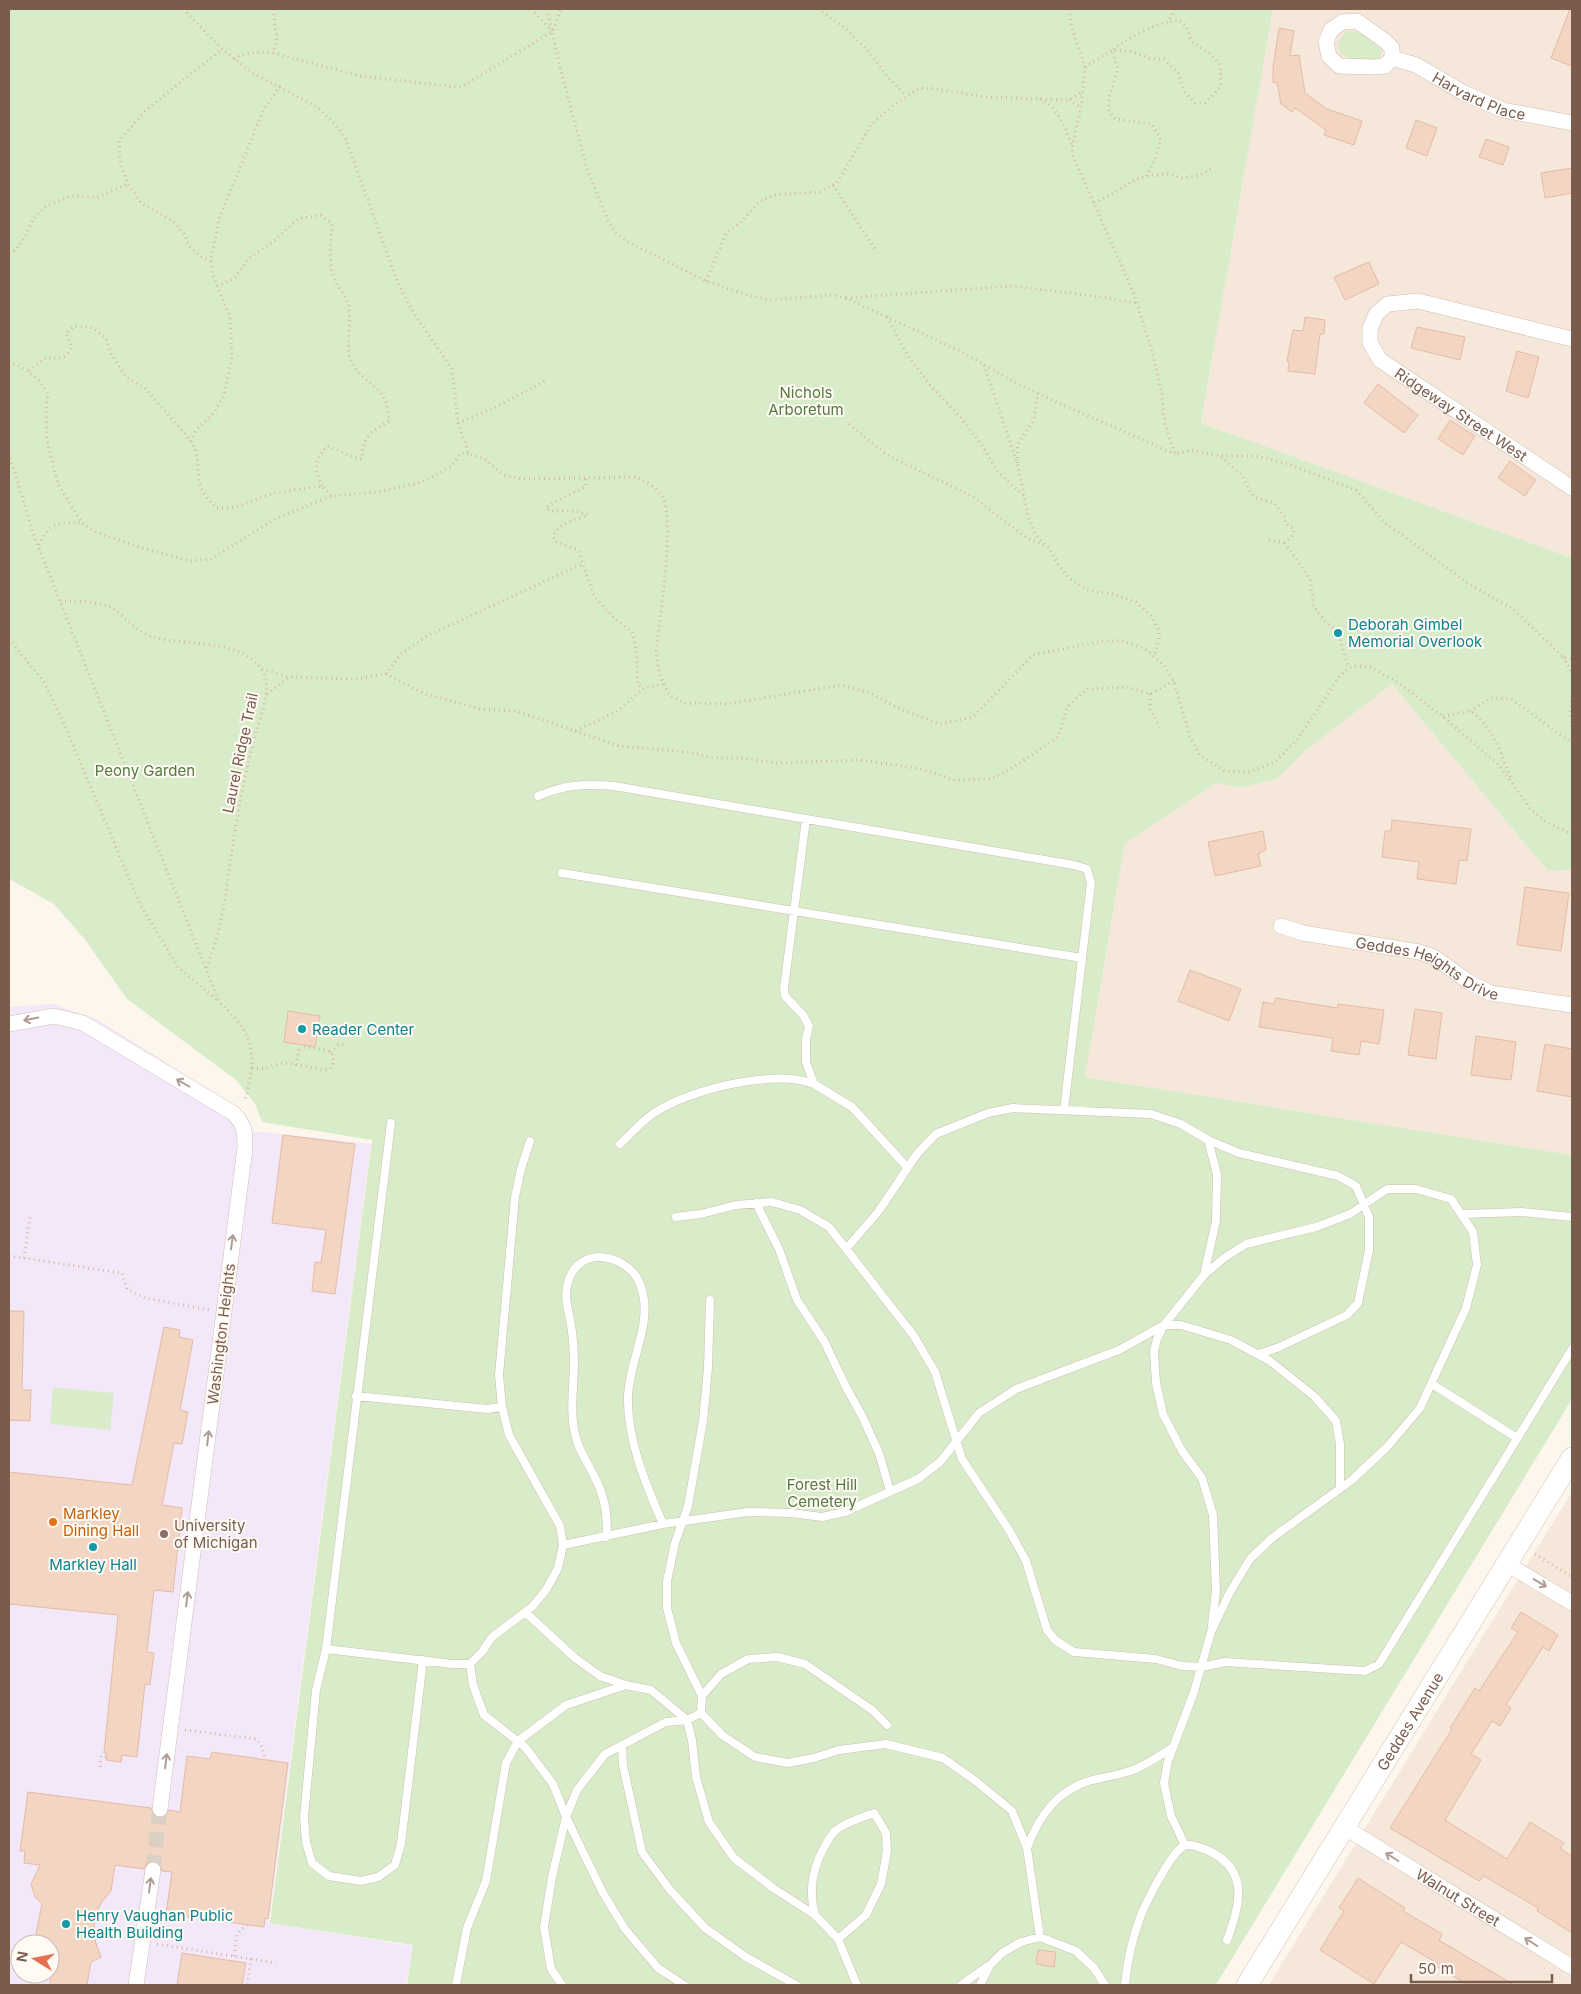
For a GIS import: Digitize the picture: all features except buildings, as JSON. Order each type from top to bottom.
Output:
[{"type":"main road","name":"Geddes Avenue","points":[[1247,1985],[1572,1458]]},
{"type":"street","name":"Harvard Place","points":[[1392,58],[1416,65],[1464,93],[1503,110],[1572,123]]},
{"type":"street","name":"Ridgeway Street West","points":[[1572,339],[1418,301],[1388,304],[1376,314],[1370,329],[1370,343],[1380,360],[1572,488]]},
{"type":"street","name":"Geddes Heights Drive","points":[[1281,926],[1303,933],[1418,952],[1434,957],[1469,982],[1490,993],[1572,1005]]},
{"type":"street","name":"Washington Heights","points":[[9,1024],[54,1016],[83,1023],[233,1113],[242,1121],[245,1133],[245,1148],[160,1809]]},
{"type":"street","points":[[1507,1564],[1572,1603]]},
{"type":"street","name":"Walnut Street","points":[[1344,1828],[1572,1967]]},
{"type":"street","points":[[136,1985],[153,1870]]},
{"type":"lane","points":[[538,796],[559,788],[576,785],[614,786],[1074,865],[1087,870],[1091,884],[1064,1110]]},
{"type":"lane","points":[[806,819],[784,992],[785,996],[807,1020],[809,1026],[806,1039],[806,1062],[814,1084]]},
{"type":"lane","points":[[562,873],[1082,958]]},
{"type":"lane","points":[[620,1144],[653,1113],[705,1090],[738,1083],[797,1078],[814,1084],[852,1107],[907,1167]]},
{"type":"lane","points":[[846,1249],[878,1212],[907,1167],[936,1134],[988,1112],[1012,1108],[1151,1114],[1181,1124],[1208,1140],[1238,1153],[1338,1176],[1356,1186],[1368,1218],[1370,1250],[1358,1303],[1347,1315],[1278,1348],[1258,1354]]},
{"type":"lane","points":[[391,1123],[326,1649],[316,1690],[306,1779],[304,1817],[306,1842],[312,1863],[329,1876],[361,1881],[378,1877],[395,1865],[401,1844],[423,1660]]},
{"type":"lane","points":[[1204,1276],[1216,1221],[1217,1174],[1208,1140]]},
{"type":"lane","points":[[326,1649],[452,1664],[470,1664],[482,1652],[492,1637],[532,1607],[546,1590],[558,1568],[563,1545],[560,1526],[509,1436],[502,1407],[499,1375],[515,1197],[530,1141]]},
{"type":"lane","points":[[1185,1845],[1171,1816],[1165,1792],[1166,1772],[1212,1632],[1230,1592],[1250,1559],[1272,1538],[1352,1480],[1388,1446],[1420,1408],[1466,1308],[1477,1264],[1473,1232],[1463,1214],[1451,1199],[1416,1189],[1387,1189],[1350,1214],[1316,1227],[1246,1244],[1224,1258],[1204,1276],[1164,1324],[1156,1339],[1154,1351],[1156,1383],[1163,1414],[1182,1451],[1202,1478],[1213,1515],[1216,1591],[1212,1632]]},
{"type":"lane","points":[[676,1217],[736,1205],[772,1202],[800,1210],[829,1228],[914,1336],[935,1372],[962,1459],[1009,1530],[1026,1561],[1047,1630],[1055,1640],[1074,1652],[1156,1659],[1182,1666],[1202,1667],[1225,1662],[1365,1671],[1379,1664],[1572,1349]]},
{"type":"lane","points":[[756,1203],[779,1249],[797,1300],[824,1341],[880,1453],[890,1491]]},
{"type":"lane","points":[[1463,1214],[1521,1212],[1572,1217]]},
{"type":"lane","points":[[606,1537],[608,1523],[604,1499],[580,1449],[573,1423],[574,1345],[573,1330],[566,1301],[566,1284],[570,1274],[587,1260],[611,1258],[627,1267],[638,1279],[643,1292],[645,1314],[630,1380],[629,1413],[641,1466],[650,1494],[663,1524]]},
{"type":"lane","points":[[710,1300],[708,1368],[703,1421],[690,1498],[675,1544],[667,1581],[667,1608],[676,1643],[702,1696],[701,1713],[722,1736],[755,1757],[788,1763],[814,1758],[839,1750],[886,1744],[943,1758],[977,1782],[1012,1811],[1026,1848],[1040,1937]]},
{"type":"lane","points":[[563,1545],[663,1524],[748,1512],[791,1513],[822,1517],[844,1512],[918,1478],[940,1462],[979,1413],[1016,1389],[1119,1350],[1164,1324],[1181,1325],[1231,1340],[1270,1360],[1315,1397],[1336,1421],[1340,1444],[1340,1489]]},
{"type":"lane","points":[[1432,1384],[1517,1438]]},
{"type":"lane","points":[[356,1396],[487,1409],[502,1407]]},
{"type":"lane","points":[[525,1612],[575,1658],[600,1676],[651,1690],[687,1720],[692,1740],[696,1777],[709,1822],[734,1858],[773,1888],[815,1915],[838,1939],[857,1985]]},
{"type":"lane","points":[[702,1696],[721,1674],[748,1659],[777,1657],[805,1664],[872,1710],[887,1725]]},
{"type":"lane","points":[[470,1664],[473,1685],[484,1715],[525,1747],[553,1784],[566,1817],[603,1893],[625,1929],[658,1968],[684,1985]]},
{"type":"lane","points":[[456,1985],[467,1928],[486,1881],[506,1764],[518,1741],[566,1705],[626,1684]]},
{"type":"lane","points":[[562,1985],[552,1969],[544,1927],[552,1877],[566,1817],[577,1790],[605,1754],[666,1722],[687,1720],[701,1713]]},
{"type":"lane","points":[[622,1745],[623,1765],[642,1852],[670,1890],[705,1928],[746,1957],[796,1985]]},
{"type":"lane","points":[[1026,1848],[1035,1826],[1053,1803],[1068,1789],[1089,1780],[1110,1778],[1132,1771],[1173,1747]]},
{"type":"lane","points":[[815,1915],[811,1901],[812,1885],[815,1867],[822,1851],[834,1832],[846,1824],[874,1813],[886,1833],[887,1851],[881,1884],[866,1915],[838,1939]]},
{"type":"lane","points":[[1125,1985],[1127,1967],[1140,1917],[1174,1855],[1185,1845],[1191,1845],[1222,1858],[1234,1872],[1238,1882],[1239,1903],[1227,1940]]},
{"type":"lane","points":[[961,1985],[990,1965],[1002,1953],[1021,1942],[1040,1937],[1076,1951],[1094,1968],[1105,1985]]},
{"type":"lane","points":[[980,1985],[990,1965]]},
{"type":"path","points":[[183,9],[234,59],[253,74],[280,86],[317,107],[345,137],[397,281],[413,312],[452,369],[458,422],[469,454]]},
{"type":"path","points":[[273,9],[278,41],[273,53]]},
{"type":"path","points":[[531,9],[553,31]]},
{"type":"path","points":[[547,9],[586,166],[609,223],[616,234],[628,242],[706,281],[744,294],[770,300],[833,295],[846,298],[962,352],[1038,393],[1175,454],[1191,450],[1220,456],[1256,456],[1288,464],[1356,490],[1384,522],[1469,584],[1513,609],[1562,657],[1572,674]]},
{"type":"path","points":[[234,59],[252,52],[273,53],[360,76],[458,87],[463,86],[553,31],[561,9]]},
{"type":"path","points":[[818,9],[845,28],[870,53],[888,77],[906,96]]},
{"type":"path","points":[[1069,9],[1072,28],[1085,67],[1084,92],[1072,147]]},
{"type":"path","points":[[1168,22],[1175,9]]},
{"type":"path","points":[[1085,67],[1123,42],[1158,24],[1179,20],[1186,26],[1192,42],[1209,53],[1220,64],[1221,86],[1205,103],[1195,103],[1184,91],[1178,73],[1164,58],[1152,59],[1132,52],[1112,50]]},
{"type":"path","points":[[211,261],[200,256],[188,246],[185,235],[172,221],[141,203],[128,184],[120,160],[120,141],[146,110],[222,49]]},
{"type":"path","points":[[1112,50],[1118,69],[1108,98],[1108,109],[1115,119],[1152,124],[1161,140],[1154,162],[1146,176]]},
{"type":"path","points":[[191,441],[196,430],[214,413],[224,395],[232,357],[230,317],[213,276],[211,261],[219,218],[262,111],[280,86]]},
{"type":"path","points":[[706,281],[726,233],[739,224],[759,202],[773,195],[820,192],[837,183],[856,154],[871,125],[906,96],[918,89],[930,88],[986,97],[1069,100],[1081,108]]},
{"type":"path","points":[[1069,100],[1084,92]]},
{"type":"path","points":[[1039,98],[1050,105],[1057,114],[1072,147],[1076,167],[1094,203],[1137,303],[1152,351],[1161,389],[1165,425],[1175,454]]},
{"type":"path","points":[[1094,203],[1134,180],[1146,176],[1168,174],[1183,178],[1200,175],[1211,169]]},
{"type":"path","points":[[9,253],[16,250],[25,237],[33,219],[46,206],[71,196],[98,197],[128,184]]},
{"type":"path","points":[[833,185],[877,252]]},
{"type":"path","points":[[217,286],[235,278],[248,259],[275,240],[298,219],[321,215],[332,224],[331,252],[334,278],[347,298],[349,310],[349,357],[363,378],[381,391],[389,408],[389,420],[373,431],[363,443],[362,459],[350,457],[327,446],[320,454],[315,470],[322,486],[332,496]]},
{"type":"path","points":[[846,298],[1011,286],[1137,303]]},
{"type":"path","points":[[887,317],[908,356],[930,385],[961,418],[981,444],[998,472],[1024,496]]},
{"type":"path","points":[[29,371],[47,357],[58,359],[67,356],[72,348],[66,333],[75,326],[93,328],[106,338],[110,352],[126,377],[145,388],[191,441],[198,453],[200,485],[207,498],[216,508],[236,507],[274,493],[322,486]]},
{"type":"path","points":[[9,361],[29,371],[43,384],[48,394],[46,405],[47,441],[58,484],[82,523],[96,532],[139,547],[190,561],[211,559],[277,518],[332,496],[357,492],[376,492],[414,484],[452,466],[461,453],[485,459],[504,475],[524,480],[636,477],[652,485],[663,498],[668,525],[656,654],[663,684],[669,695],[686,703],[718,704],[841,685],[870,692],[900,709],[940,724],[973,717],[1033,655],[1102,641],[1124,642],[1145,649],[1164,665],[1174,681],[1190,737],[1200,755],[1224,771],[1250,772],[1275,762],[1297,740],[1339,677],[1349,668],[1356,666],[1370,667],[1387,675],[1442,716],[1499,765],[1530,808],[1546,822],[1572,834]]},
{"type":"path","points":[[983,364],[1018,466],[1028,516],[1035,534],[1048,547],[1070,579],[1087,590],[1112,594],[1136,602],[1151,616],[1159,630],[1159,640],[1154,656]]},
{"type":"path","points":[[458,422],[496,407],[545,381]]},
{"type":"path","points":[[1018,466],[1017,445],[1034,420],[1038,393]]},
{"type":"path","points":[[849,424],[887,455],[972,496],[1028,538],[1048,547]]},
{"type":"path","points":[[9,453],[33,533],[219,1002]]},
{"type":"path","points":[[1220,456],[1242,475],[1256,498],[1274,503],[1285,516],[1286,523],[1294,529],[1293,535],[1285,543]]},
{"type":"path","points":[[586,479],[586,486],[546,508],[550,512],[576,511],[588,515],[563,526],[555,531],[553,536],[555,541],[578,550],[594,596],[614,618],[632,632],[636,646],[638,685],[644,688]]},
{"type":"path","points":[[38,545],[45,532],[59,522],[82,523]]},
{"type":"path","points":[[1269,540],[1285,543],[1310,579],[1314,607],[1338,633],[1349,668]]},
{"type":"path","points":[[386,674],[401,654],[427,636],[582,564]]},
{"type":"path","points":[[60,601],[81,601],[110,607],[151,636],[215,645],[244,654],[261,669],[289,677],[354,679],[386,674],[425,694],[481,710],[516,711],[619,746],[688,752],[714,758],[743,758],[774,763],[860,760],[922,769],[955,780],[991,779],[1014,767],[1058,737],[1067,708],[1087,689],[1126,687],[1150,694],[1174,681]]},
{"type":"path","points":[[9,639],[44,682],[62,719],[140,904],[178,967],[238,1019],[250,1041],[252,1067],[246,1098],[233,1113]]},
{"type":"path","points":[[1562,657],[1572,659]]},
{"type":"path","name":"Laurel Ridge Trail","points":[[205,968],[214,950],[222,916],[245,773],[266,694],[265,677],[261,669]]},
{"type":"path","points":[[266,694],[289,677]]},
{"type":"path","points":[[575,731],[616,712],[644,688],[663,684]]},
{"type":"path","points":[[1150,694],[1150,710],[1160,727]]},
{"type":"path","points":[[1572,696],[1570,714],[1572,729]]},
{"type":"path","points":[[1442,716],[1470,711],[1492,698],[1511,699],[1572,744]]},
{"type":"path","points":[[1470,711],[1480,717],[1500,752],[1512,782]]},
{"type":"path","points":[[330,1052],[338,1045],[347,1044]]},
{"type":"path","points":[[252,1067],[270,1068],[279,1063],[315,1069],[330,1069],[334,1062],[332,1053],[304,1047]]},
{"type":"path","points":[[296,1065],[299,1049]]},
{"type":"path","points":[[24,1258],[30,1216]]},
{"type":"path","points":[[9,1256],[122,1273],[127,1289],[145,1298],[210,1310]]},
{"type":"path","points":[[1535,1554],[1572,1577]]},
{"type":"path","points":[[185,1730],[256,1740],[262,1746],[265,1758]]},
{"type":"path","points":[[100,1767],[101,1756],[107,1757]]},
{"type":"path","points":[[234,1956],[237,1934],[247,1925]]},
{"type":"path","points":[[157,1944],[276,1963]]},
{"type":"path","points":[[247,1985],[251,1960]]},
{"type":"shaded area","points":[[1273,9],[1572,9],[1572,558],[1201,423]]},
{"type":"shaded area","points":[[1392,684],[1548,871],[1572,870],[1572,1155],[1085,1077],[1125,843],[1217,783],[1241,788],[1277,779],[1304,752]]},
{"type":"shaded area","name":"University of Michigan","points":[[53,1004],[98,1020],[234,1105],[253,1131],[371,1144],[269,1923],[413,1946],[406,1985],[9,1985],[9,1007]]},
{"type":"shaded area","points":[[1572,1492],[1572,1985],[1269,1985],[1454,1683]]},
{"type":"green space","points":[[9,9],[1273,9],[1201,423],[1572,558],[1572,870],[1548,871],[1392,684],[1304,752],[1277,779],[1241,788],[1217,783],[1125,843],[1085,1077],[1572,1155],[1572,1399],[1216,1985],[407,1985],[413,1945],[270,1923],[372,1140],[262,1122],[255,1104],[236,1080],[127,999],[86,941],[54,904],[9,879]]},
{"type":"green space","points":[[1350,31],[1364,35],[1377,45],[1382,53],[1378,59],[1358,61],[1341,53],[1338,41],[1346,32]]},
{"type":"green space","points":[[53,1387],[114,1393],[110,1430],[50,1424]]},
{"type":"tunnel","points":[[153,1870],[160,1809]]},
{"type":"place","name":"Deborah Gimbel Memorial Overlook","points":[[1338,633]]},
{"type":"place","name":"Reader Center","points":[[302,1029]]},
{"type":"place","name":"Markley Dining Hall","points":[[53,1522]]},
{"type":"place","name":"University of Michigan","points":[[164,1534]]},
{"type":"place","name":"Markley Hall","points":[[93,1547]]},
{"type":"place","name":"Henry Vaughan Public Health Building","points":[[66,1924]]},
{"type":"park label","name":"Nichols Arboretum","points":[[806,400]]},
{"type":"park label","name":"Peony Garden","points":[[145,770]]},
{"type":"park label","name":"Forest Hill Cemetery","points":[[822,1492]]}]
